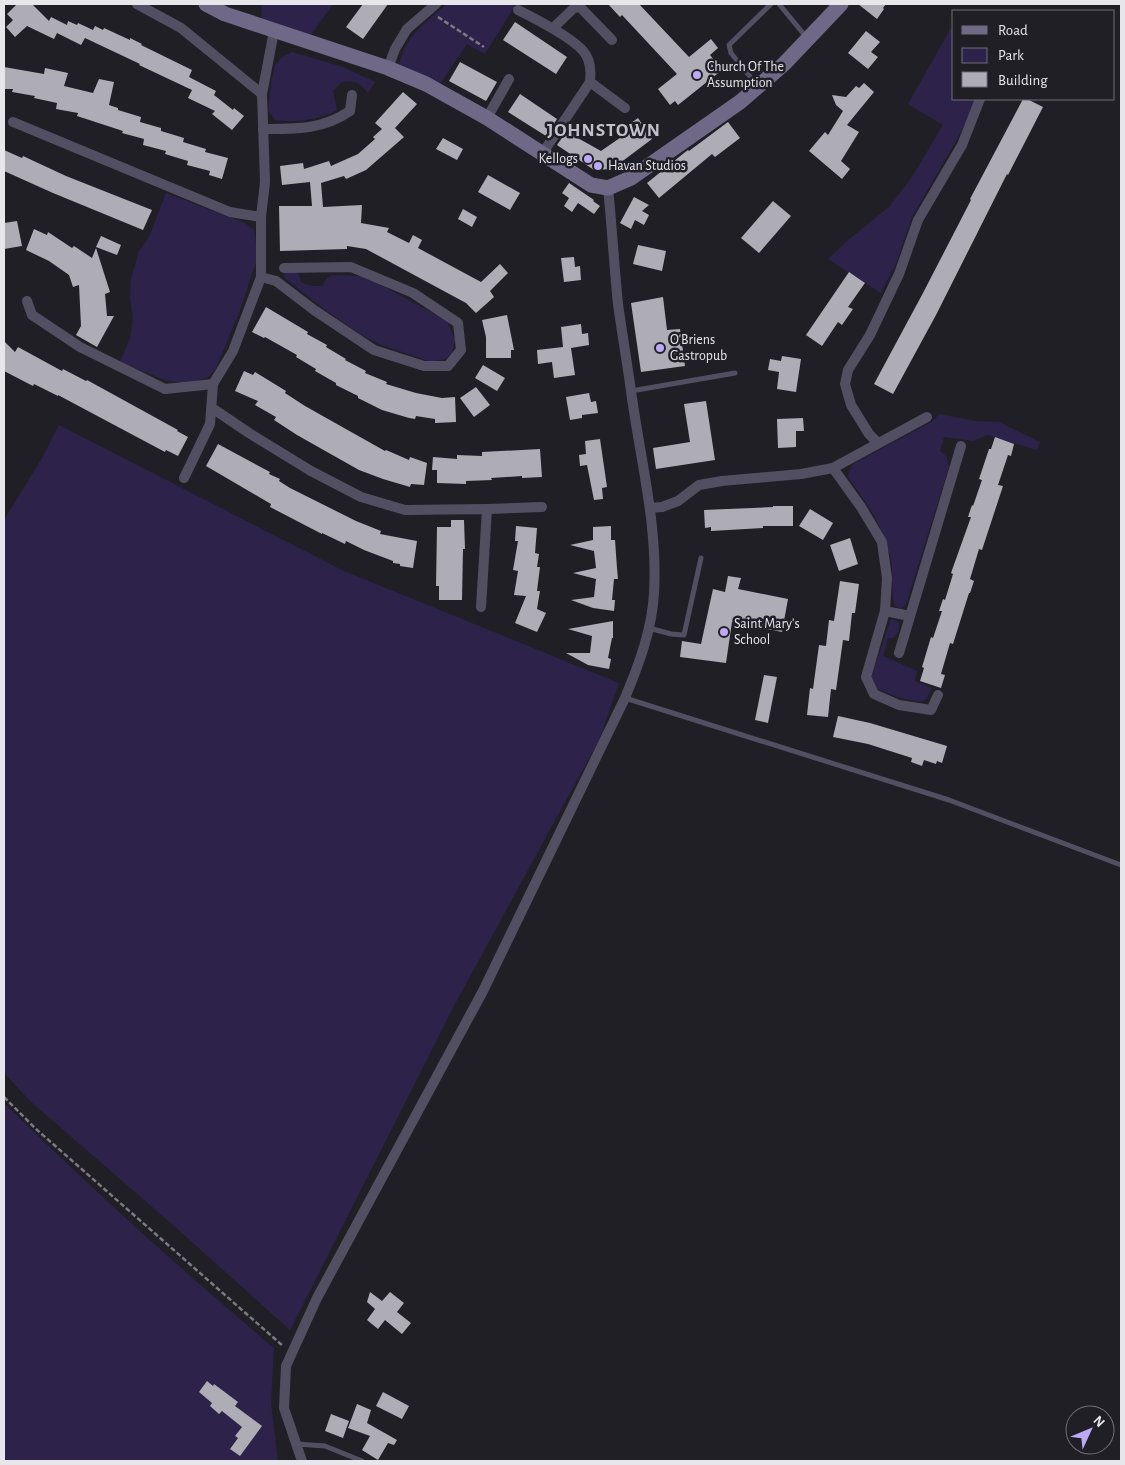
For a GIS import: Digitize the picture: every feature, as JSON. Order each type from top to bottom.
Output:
[{"type":"street","points":[[137,4],[180,28],[262,94]]},
{"type":"street","points":[[206,4],[225,14],[388,68],[426,84],[487,118],[590,185],[608,188],[631,178],[740,102],[784,64],[841,4]]},
{"type":"street","points":[[388,68],[395,49],[407,29],[436,4]]},
{"type":"street","points":[[553,28],[574,8],[580,6],[612,40]]},
{"type":"street","points":[[518,10],[553,28],[586,54],[591,70],[590,82],[542,154]]},
{"type":"street","points":[[184,478],[210,424],[213,384],[233,351],[261,276],[261,217],[265,182],[262,94],[274,31]]},
{"type":"street","points":[[487,118],[509,79]]},
{"type":"street","points":[[590,82],[625,108]]},
{"type":"street","points":[[263,129],[302,129],[336,120],[350,111],[352,95]]},
{"type":"street","points":[[878,443],[869,434],[851,405],[845,384],[848,370],[870,336],[899,274],[918,220],[962,145],[980,100]]},
{"type":"street","points":[[13,122],[230,212],[261,217]]},
{"type":"street","points":[[302,1461],[284,1408],[286,1366],[317,1298],[483,991],[625,698],[640,661],[649,628],[654,594],[655,550],[618,304],[608,188]]},
{"type":"street","points":[[261,276],[276,281],[314,310],[374,350],[424,366],[448,366],[461,350],[458,323],[413,292],[351,267],[284,268]]},
{"type":"street","points":[[27,301],[32,316],[80,347],[165,389],[213,384]]},
{"type":"street","points":[[212,408],[311,471],[361,497],[405,510],[542,507]]},
{"type":"street","points":[[650,508],[662,507],[678,501],[699,485],[722,481],[801,474],[833,468],[927,417]]},
{"type":"street","points":[[899,653],[960,446]]},
{"type":"street","points":[[833,468],[862,507],[882,542],[887,578],[885,611],[866,677],[874,694],[900,705],[931,710],[938,695]]},
{"type":"street","points":[[481,607],[487,509]]},
{"type":"street","points":[[885,611],[910,616]]},
{"type":"lane","points":[[758,86],[732,53],[729,45],[771,4]]},
{"type":"lane","points":[[779,4],[808,39]]},
{"type":"lane","points":[[631,391],[735,372]]},
{"type":"lane","points":[[649,628],[671,634],[684,635],[701,558]]},
{"type":"lane","points":[[625,698],[949,800],[1121,864]]},
{"type":"lane","points":[[297,1444],[325,1446],[362,1461]]},
{"type":"path","points":[[438,17],[484,47]]},
{"type":"path","points":[[4,1097],[36,1129],[292,1353]]},
{"type":"green space","points":[[261,4],[333,4],[310,36],[262,20]]},
{"type":"green space","points":[[447,4],[516,4],[485,54],[467,44],[440,84],[399,64],[402,54],[412,37],[424,23]]},
{"type":"green space","points":[[951,28],[952,100],[975,100],[972,110],[956,141],[912,217],[896,263],[881,293],[828,259],[889,207],[912,177],[943,125],[908,104]]},
{"type":"green space","points":[[292,52],[343,67],[375,82],[368,93],[357,83],[350,81],[342,82],[333,91],[337,110],[323,116],[307,120],[275,120],[268,110],[275,65],[282,57]]},
{"type":"green space","points":[[166,193],[245,223],[254,230],[256,243],[256,262],[239,313],[215,370],[207,378],[187,383],[167,381],[120,362],[130,338],[133,317],[130,298],[131,279],[139,251],[149,237]]},
{"type":"green space","points":[[298,272],[301,282],[312,286],[322,286],[327,278],[332,275],[362,276],[376,282],[447,321],[455,340],[452,353],[445,359],[431,362],[379,344],[360,334],[324,309],[285,278],[284,273]]},
{"type":"green space","points":[[939,414],[976,421],[999,422],[1040,442],[1037,450],[987,435],[973,441],[944,437],[940,451],[947,457],[949,467],[906,604],[901,609],[895,606],[892,589],[891,560],[884,536],[874,516],[848,477],[850,468],[855,463],[933,421]]},
{"type":"green space","points":[[59,425],[344,571],[619,683],[599,740],[455,1004],[290,1330],[30,1101],[4,1073],[4,520],[42,458]]},
{"type":"green space","points":[[891,619],[899,622],[899,629],[893,638],[888,638],[883,656],[917,671],[915,681],[932,688],[927,698],[921,702],[900,698],[877,689],[872,680],[872,674]]},
{"type":"green space","points":[[4,1103],[137,1228],[274,1348],[271,1403],[278,1461],[4,1461]]},
{"type":"building","points":[[17,4],[32,4],[49,21],[51,17],[67,25],[68,21],[77,25],[78,23],[93,30],[95,26],[130,40],[130,38],[192,70],[189,77],[216,91],[214,95],[244,116],[232,130],[212,114],[215,111],[188,98],[192,90],[85,38],[81,45],[57,33],[54,39],[27,26],[15,37],[6,27],[13,20],[7,14]]},
{"type":"building","points":[[363,4],[388,4],[363,39],[346,27]]},
{"type":"building","points":[[608,4],[639,4],[689,57],[711,39],[718,48],[710,55],[722,70],[678,105],[675,101],[670,105],[658,89],[677,74],[622,15],[620,17]]},
{"type":"building","points":[[858,4],[886,4],[877,19]]},
{"type":"building","points":[[515,22],[567,57],[556,74],[503,40]]},
{"type":"building","points":[[866,31],[880,42],[871,52],[878,57],[868,69],[848,53]]},
{"type":"building","points":[[460,62],[497,82],[486,101],[449,81]]},
{"type":"building","points":[[4,67],[44,74],[45,68],[68,73],[64,86],[93,93],[99,79],[114,82],[109,105],[118,108],[118,110],[141,117],[140,122],[161,128],[161,131],[184,138],[183,142],[206,149],[205,152],[228,158],[222,179],[209,175],[210,171],[187,165],[188,161],[165,154],[166,151],[143,145],[144,139],[77,116],[78,113],[56,109],[57,103],[34,98],[35,96],[12,92],[13,89],[4,89]]},
{"type":"building","points":[[864,83],[874,92],[847,125],[859,132],[841,161],[850,169],[842,179],[809,151],[825,132],[828,135],[843,111],[836,105],[832,95],[846,97],[856,86],[859,88]]},
{"type":"building","points":[[403,92],[417,104],[395,128],[404,137],[366,170],[346,179],[344,176],[321,183],[323,207],[362,205],[361,223],[389,228],[387,232],[409,243],[413,235],[422,240],[418,248],[481,282],[500,264],[508,273],[490,291],[494,297],[476,313],[466,303],[366,249],[347,246],[347,249],[280,251],[279,206],[312,206],[310,182],[282,185],[280,166],[303,163],[304,169],[329,161],[331,166],[358,154],[375,139],[373,137],[382,129],[375,123]]},
{"type":"building","points":[[520,94],[557,119],[546,136],[508,112]]},
{"type":"building","points":[[1022,100],[1029,100],[1043,107],[936,315],[893,394],[874,384],[923,293]]},
{"type":"building","points":[[638,118],[652,139],[612,169],[594,170],[557,145],[571,125],[580,131],[576,137],[601,151],[627,133],[624,128]]},
{"type":"building","points":[[728,122],[740,138],[715,157],[712,154],[659,198],[647,183],[684,153]]},
{"type":"building","points":[[443,138],[463,149],[457,160],[436,149]]},
{"type":"building","points":[[4,150],[22,158],[23,156],[66,176],[152,210],[143,230],[4,171]]},
{"type":"building","points":[[488,175],[520,193],[510,210],[478,192]]},
{"type":"building","points":[[569,183],[600,206],[594,214],[578,203],[572,212],[564,206],[569,198],[562,193]]},
{"type":"building","points":[[634,197],[649,205],[642,211],[649,215],[644,225],[635,220],[631,229],[620,223]]},
{"type":"building","points":[[773,201],[791,216],[759,253],[741,238]]},
{"type":"building","points":[[463,209],[477,217],[472,227],[458,219]]},
{"type":"building","points":[[17,221],[22,246],[4,249],[4,223]]},
{"type":"building","points":[[34,229],[47,235],[48,232],[72,248],[74,246],[92,258],[96,248],[110,292],[105,294],[107,316],[114,316],[97,347],[76,335],[81,326],[79,285],[73,287],[69,275],[49,261],[26,250]]},
{"type":"building","points":[[101,236],[121,245],[117,255],[96,247]]},
{"type":"building","points":[[638,245],[666,251],[662,271],[633,264]]},
{"type":"building","points":[[574,257],[575,267],[580,266],[581,280],[564,282],[561,258]]},
{"type":"building","points":[[849,272],[865,283],[848,307],[853,309],[842,325],[838,322],[822,346],[806,335]]},
{"type":"building","name":"O'Briens Gastropub","points":[[663,297],[667,330],[680,329],[685,366],[641,372],[631,303]]},
{"type":"building","points":[[266,307],[308,332],[307,334],[327,345],[326,347],[345,360],[366,371],[365,373],[387,382],[386,384],[442,398],[455,397],[456,422],[435,423],[435,419],[416,416],[415,419],[409,418],[382,410],[336,385],[336,383],[315,371],[316,369],[296,357],[297,355],[252,332]]},
{"type":"building","points":[[507,315],[514,350],[511,350],[511,358],[486,358],[486,337],[482,320]]},
{"type":"building","points":[[581,324],[582,334],[588,333],[589,345],[571,348],[575,375],[554,378],[552,362],[538,364],[537,350],[563,347],[561,327]]},
{"type":"building","points":[[4,341],[15,352],[18,347],[62,371],[63,369],[87,380],[178,430],[188,437],[178,456],[166,450],[165,452],[58,395],[34,384],[33,386],[4,371]]},
{"type":"building","points":[[782,356],[801,359],[796,392],[777,389],[779,372],[768,370],[770,359],[781,361]]},
{"type":"building","points":[[483,365],[505,378],[497,391],[475,378]]},
{"type":"building","points":[[244,371],[253,375],[255,372],[286,391],[285,393],[305,406],[385,451],[409,460],[410,457],[427,463],[424,485],[411,484],[410,487],[359,470],[297,435],[274,420],[276,417],[255,405],[258,401],[235,391]]},
{"type":"building","points":[[476,387],[490,405],[474,417],[460,398]]},
{"type":"building","points":[[589,393],[591,402],[596,401],[598,413],[582,415],[582,418],[570,420],[566,397]]},
{"type":"building","points":[[706,401],[715,460],[656,469],[653,448],[690,442],[684,404]]},
{"type":"building","points":[[803,418],[804,431],[796,431],[796,447],[778,448],[777,419]]},
{"type":"building","points":[[995,437],[1014,444],[1011,456],[1008,455],[998,485],[1003,486],[982,550],[979,549],[970,579],[974,581],[953,644],[950,643],[941,674],[945,675],[941,688],[920,681],[924,668],[922,667],[931,637],[933,638],[942,611],[939,611],[943,599],[945,600],[953,574],[951,573],[971,517],[968,517],[982,480],[979,479]]},
{"type":"building","points":[[600,439],[607,487],[602,488],[603,499],[594,500],[587,465],[580,466],[579,455],[586,454],[585,441]]},
{"type":"building","points":[[218,444],[270,472],[269,474],[280,479],[279,481],[290,488],[356,521],[381,531],[380,534],[417,541],[413,568],[400,566],[400,564],[393,563],[393,561],[346,541],[345,544],[270,507],[271,504],[206,466]]},
{"type":"building","points":[[540,449],[542,477],[491,478],[492,480],[466,481],[466,484],[437,483],[437,470],[432,470],[433,457],[457,459],[457,455],[482,456],[482,452]]},
{"type":"building","points":[[793,506],[793,526],[763,526],[763,528],[711,531],[711,527],[705,528],[704,510]]},
{"type":"building","points":[[810,509],[833,523],[823,540],[799,526]]},
{"type":"building","points":[[451,520],[464,520],[465,549],[463,549],[462,600],[439,600],[439,586],[436,586],[437,527],[451,527]]},
{"type":"building","points":[[516,526],[537,528],[535,553],[539,554],[537,567],[540,567],[537,591],[540,591],[537,609],[546,613],[537,632],[515,623],[526,596],[514,595],[518,571],[513,570],[518,541],[515,541]]},
{"type":"building","points":[[611,526],[611,540],[615,540],[618,579],[614,579],[612,600],[615,600],[614,611],[593,608],[571,600],[594,597],[596,579],[573,573],[596,568],[594,551],[570,545],[593,540],[593,527]]},
{"type":"building","points":[[850,538],[858,564],[839,571],[830,545]]},
{"type":"building","points":[[728,576],[741,578],[738,589],[788,599],[782,632],[732,622],[726,663],[680,657],[682,641],[701,644],[713,589],[725,592]]},
{"type":"building","points":[[840,581],[859,584],[855,613],[852,613],[849,641],[843,640],[836,690],[831,689],[828,717],[807,715],[810,688],[813,689],[819,645],[826,646],[829,620],[834,621]]},
{"type":"building","points":[[613,621],[613,638],[608,658],[611,659],[609,669],[588,665],[566,653],[590,653],[592,636],[568,629]]},
{"type":"building","points":[[764,675],[777,677],[768,723],[755,720]]},
{"type":"building","points":[[838,716],[870,723],[947,746],[942,763],[937,761],[936,764],[924,760],[922,766],[911,762],[912,758],[868,744],[833,737]]},
{"type":"building","points":[[370,1292],[382,1301],[390,1292],[404,1303],[397,1312],[411,1323],[402,1334],[385,1320],[378,1329],[367,1320],[375,1309],[367,1302]]},
{"type":"building","points":[[207,1381],[238,1402],[235,1406],[262,1426],[240,1456],[230,1449],[238,1438],[235,1436],[242,1427],[222,1411],[219,1414],[210,1406],[212,1403],[199,1392]]},
{"type":"building","points":[[383,1392],[409,1406],[402,1419],[376,1406]]},
{"type":"building","points":[[357,1404],[371,1410],[367,1423],[397,1440],[394,1445],[388,1443],[378,1460],[362,1450],[370,1436],[348,1428]]},
{"type":"building","points":[[331,1414],[349,1421],[343,1438],[325,1431]]},
{"type":"place","name":"Church Of The Assumption","points":[[697,75]]},
{"type":"place","name":"Kellogs","points":[[588,159]]},
{"type":"place","name":"Havan Studios","points":[[598,166]]},
{"type":"place","name":"O'Briens Gastropub","points":[[660,348]]},
{"type":"place","name":"Saint Mary's School","points":[[724,632]]},
{"type":"district","name":"JOHNSTOWN","points":[[604,130]]}]
